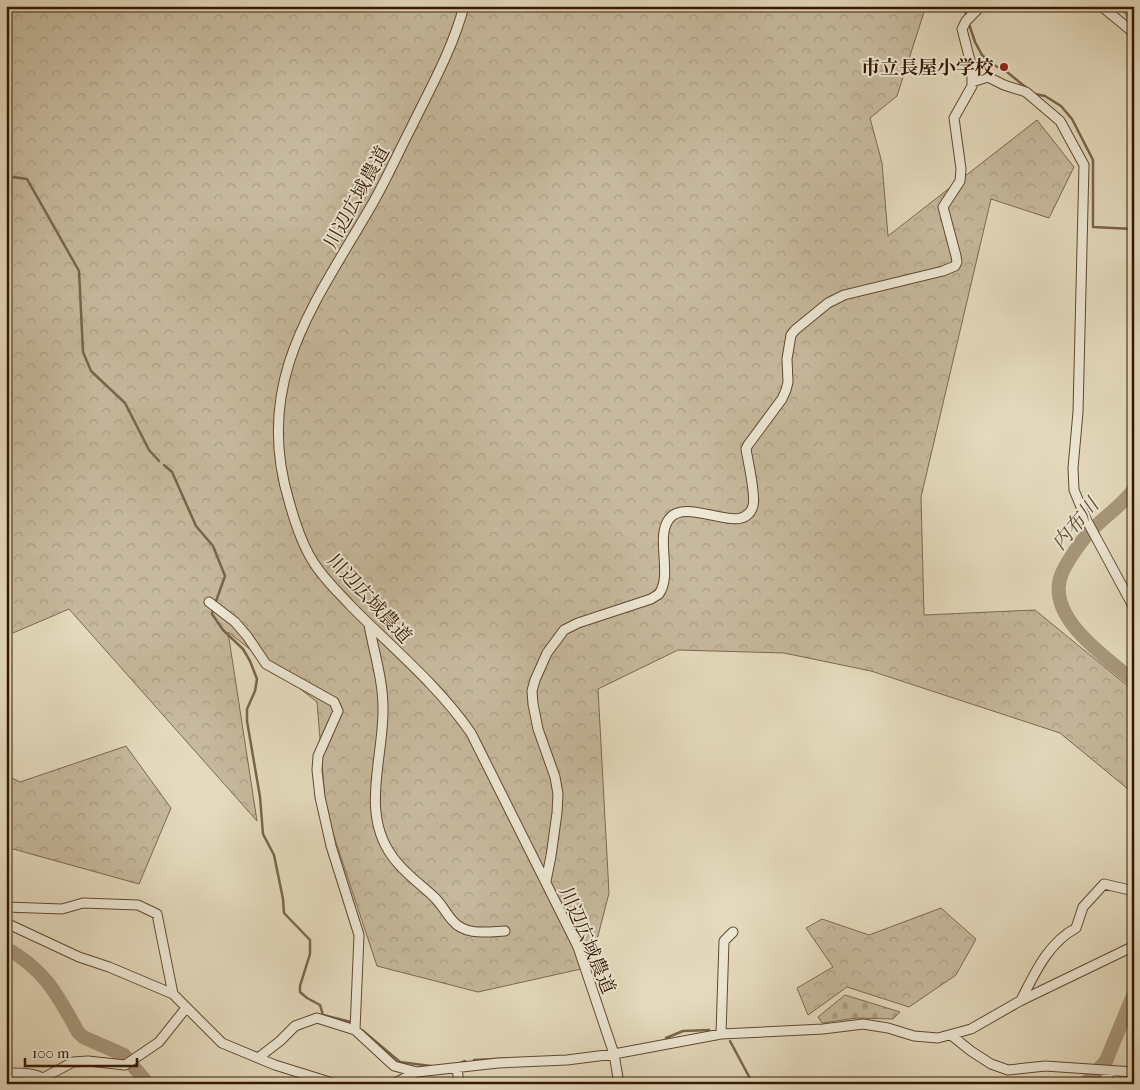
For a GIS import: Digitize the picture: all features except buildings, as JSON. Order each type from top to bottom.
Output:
[{"type":"street","name":"川辺広域農道","points":[[464,6],[433,83],[394,162],[306,319],[293,350],[281,391],[279,443],[282,472],[296,524],[314,563],[369,625],[449,703],[472,733],[578,947],[614,1054],[619,1084]]},
{"type":"street","points":[[546,881],[552,856],[558,794],[538,728],[532,691],[547,652],[555,640],[570,626],[651,599],[659,594],[663,583],[664,571],[664,532],[668,522],[675,514],[693,512],[740,519],[747,515],[753,505],[746,449],[782,399],[786,390],[788,382],[787,359],[793,332],[828,303],[844,295],[943,271],[955,266],[957,262],[956,256],[943,207],[960,180],[954,118],[970,91],[972,82],[972,68],[962,30],[966,21],[981,6]]},
{"type":"street","points":[[1101,6],[1134,33]]},
{"type":"street","points":[[972,82],[988,77],[1004,85],[1026,92],[1060,121],[1084,165],[1078,412],[1073,468],[1074,490],[1086,520],[1134,608]]},
{"type":"street","points":[[209,602],[220,609],[247,636],[266,664],[334,702],[338,712],[318,756],[317,770],[320,796],[331,846],[359,934],[355,1030]]},
{"type":"street","points":[[369,625],[382,690],[383,709],[375,792],[378,826],[383,842],[391,856],[402,869],[433,896],[462,929],[470,931],[505,931]]},
{"type":"street","points":[[1020,1001],[1048,951],[1065,934],[1076,928],[1083,907],[1104,884],[1134,891]]},
{"type":"street","points":[[6,907],[62,909],[83,903],[138,905],[158,914],[173,994]]},
{"type":"street","points":[[6,923],[79,957],[173,994],[222,1043],[275,1065],[336,1084]]},
{"type":"street","points":[[721,1034],[724,941],[733,932]]},
{"type":"street","points":[[258,1058],[280,1041],[295,1026],[317,1018],[355,1030],[394,1066],[417,1072],[472,1065],[567,1060],[614,1054],[721,1034],[823,1029],[863,1024],[888,1028],[914,1036],[938,1038],[971,1029],[1020,1001],[1134,946]]},
{"type":"street","points":[[45,1077],[73,1062],[88,1061],[125,1065],[159,1042],[186,1008]]},
{"type":"street","points":[[951,1035],[991,1064],[1008,1070],[1045,1066],[1134,1072]]},
{"type":"street","points":[[457,1068],[459,1084]]},
{"type":"street","points":[[1101,1084],[1108,1071]]},
{"type":"street","points":[[393,1084],[417,1072]]},
{"type":"street","points":[[6,1073],[32,1073],[45,1077],[52,1084]]},
{"type":"green space","points":[[6,6],[926,6],[897,96],[870,118],[882,163],[888,236],[1037,120],[1074,167],[1049,218],[991,199],[921,497],[924,615],[1035,610],[1134,691],[1134,794],[1060,733],[871,671],[784,653],[678,650],[598,689],[609,893],[590,967],[478,992],[377,966],[326,812],[317,702],[228,632],[257,821],[69,609],[6,636]]},
{"type":"green space","points":[[126,746],[171,808],[139,884],[6,847],[6,775],[20,782]]},
{"type":"green space","points":[[941,908],[976,939],[956,975],[909,1007],[847,987],[808,1015],[797,988],[833,967],[806,928],[822,919],[869,935]]},
{"type":"green space","points":[[845,995],[900,1012],[893,1019],[856,1018],[822,1023],[818,1017]]},
{"type":"waterway","points":[[962,6],[967,16]]},
{"type":"waterway","name":"内布川","points":[[1127,6],[1134,15]]},
{"type":"waterway","points":[[968,21],[975,42],[982,55],[1028,89]]},
{"type":"waterway","points":[[1035,94],[1045,96],[1061,106],[1072,119],[1093,160],[1093,227],[1134,229]]},
{"type":"waterway","points":[[6,176],[27,179],[79,271],[83,352],[91,371],[125,403],[149,450],[159,461]]},
{"type":"waterway","points":[[164,465],[172,472],[196,526],[213,546],[225,576],[215,604]]},
{"type":"waterway","name":"内布川","points":[[1134,489],[1080,543],[1062,573],[1059,589],[1061,605],[1069,620],[1094,648],[1134,681]]},
{"type":"waterway","points":[[213,609],[212,614],[223,630],[243,649],[257,679],[255,691],[247,709],[247,721],[260,797],[263,834],[274,855],[284,913],[310,940],[310,954],[300,986],[300,992],[320,1005],[323,1015],[351,1022]]},
{"type":"waterway","points":[[6,948],[31,965],[49,984],[78,1032],[83,1037],[124,1055],[148,1084]]},
{"type":"waterway","points":[[1085,1084],[1106,1061],[1134,993]]},
{"type":"waterway","points":[[362,1030],[400,1062],[431,1066]]},
{"type":"waterway","points":[[666,1038],[683,1031],[709,1030]]},
{"type":"waterway","points":[[730,1041],[753,1084]]},
{"type":"waterway","points":[[474,1060],[518,1058]]},
{"type":"waterway","points":[[458,1064],[465,1061]]},
{"type":"place","name":"市立長屋小学校","points":[[1004,67]]}]
